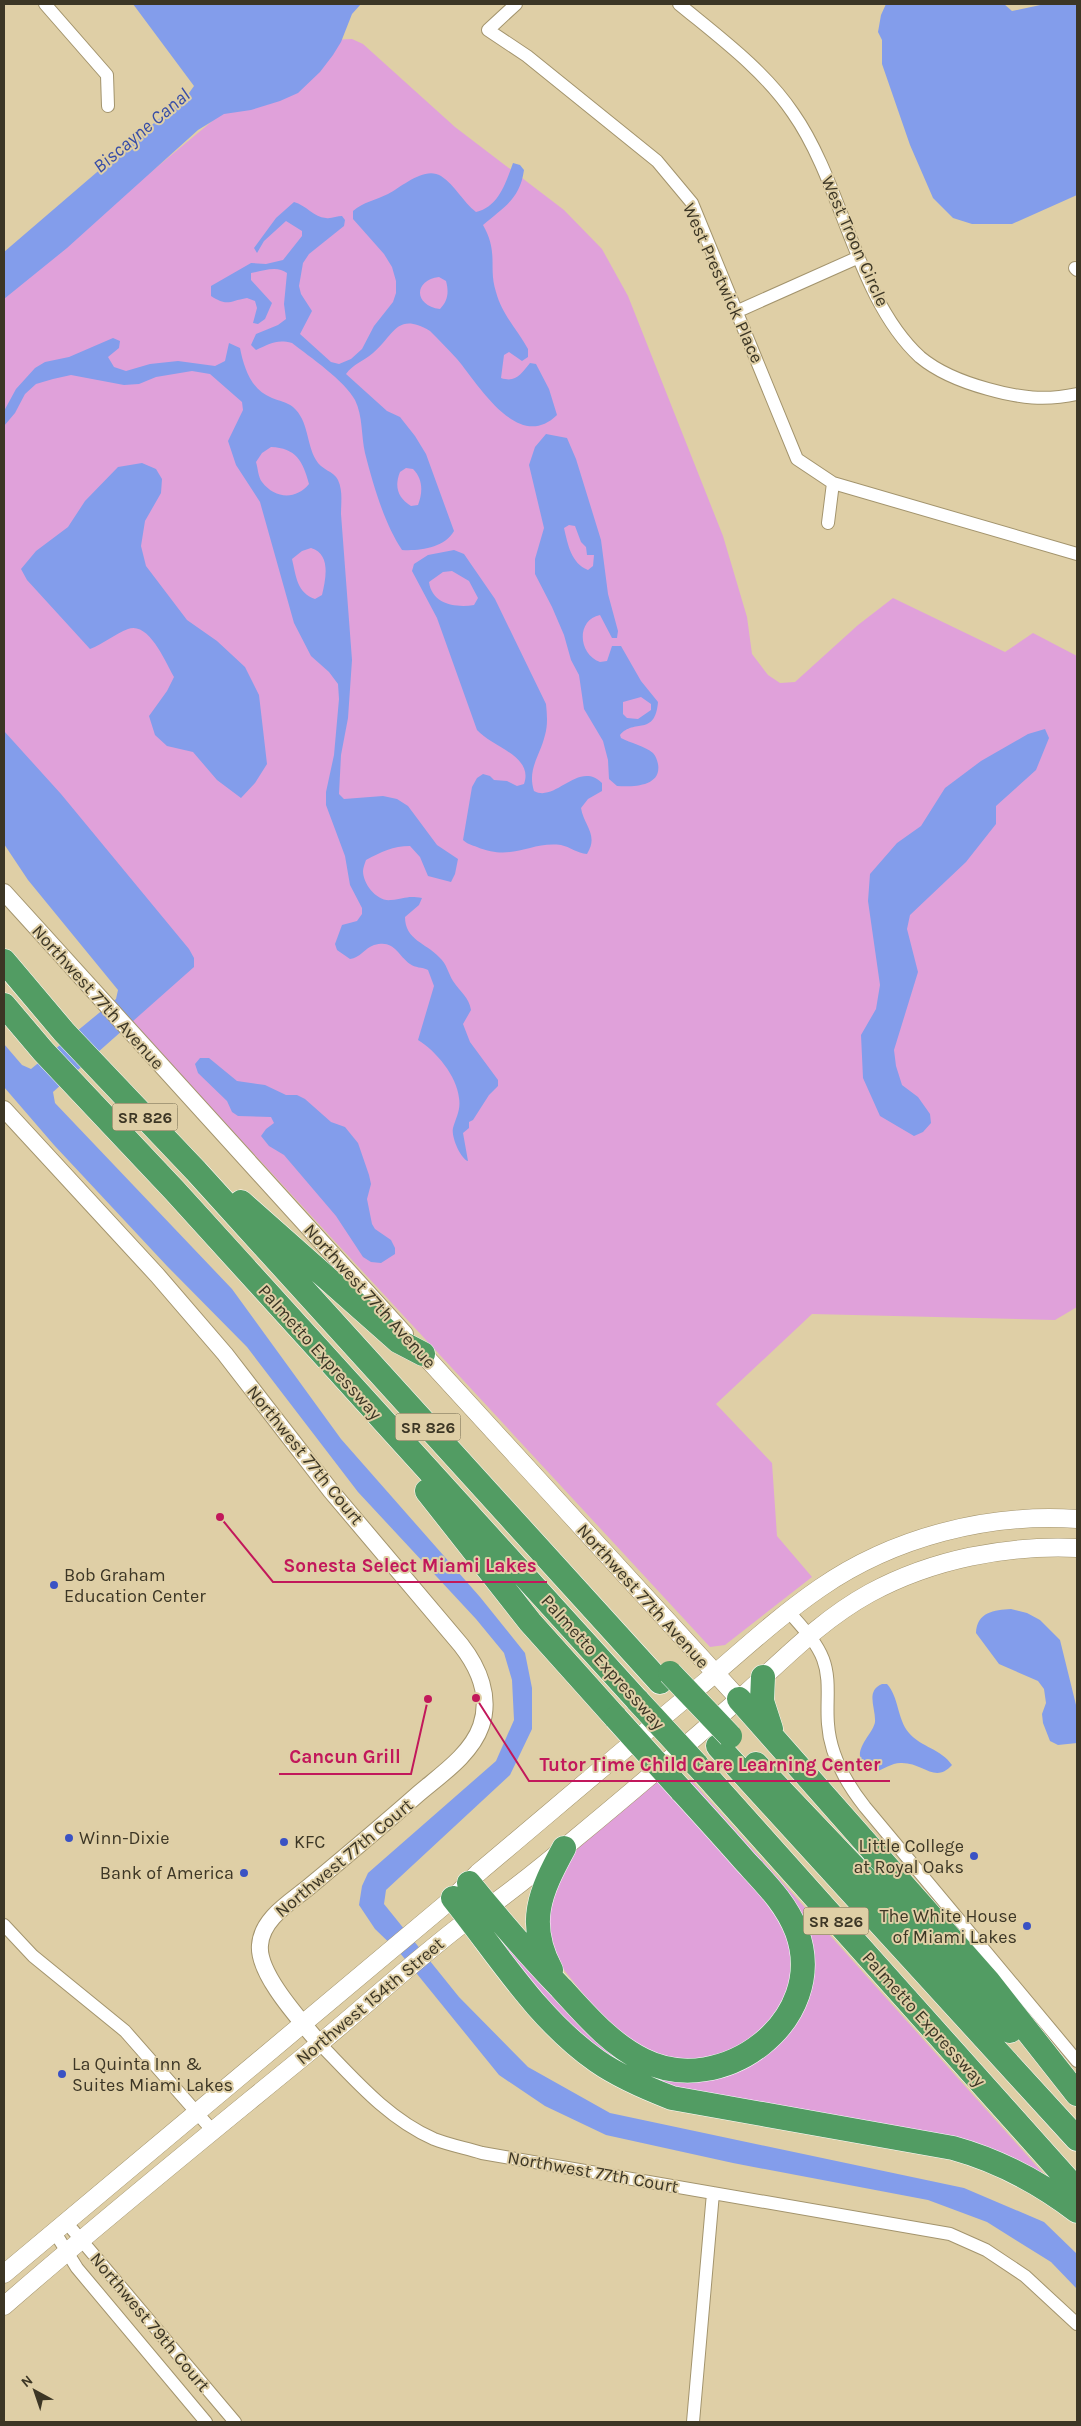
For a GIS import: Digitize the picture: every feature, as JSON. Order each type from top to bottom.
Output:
[{"type":"highway","name":"Palmetto Expressway","points":[[4,961],[64,1032],[196,1171],[514,1522],[724,1741],[1077,2139]]},
{"type":"highway","name":"Palmetto Expressway","points":[[4,1004],[43,1051],[175,1191],[696,1764],[1077,2190]]},
{"type":"highway","points":[[196,1171],[236,1197],[398,1341],[423,1354]]},
{"type":"highway","points":[[384,1422],[423,1486],[530,1622],[788,1909],[798,1934],[803,1964],[797,1997],[784,2022],[762,2046],[732,2063],[699,2070],[671,2069],[645,2061],[620,2048],[596,2026],[537,1964],[478,1912]]},
{"type":"highway","points":[[764,1677],[762,1701],[772,1735]]},
{"type":"highway","points":[[739,1699],[988,1981],[1077,2094]]},
{"type":"highway","points":[[724,1741],[1056,2079],[1077,2094]]},
{"type":"highway","points":[[560,1987],[541,1950],[537,1925],[543,1888],[564,1848]]},
{"type":"highway","points":[[461,1891],[478,1912],[539,2009],[571,2041],[597,2062],[633,2083],[672,2098],[953,2148],[979,2155],[1029,2178],[1077,2211]]},
{"type":"highway","points":[[976,2078],[1022,2113],[1077,2174]]},
{"type":"main road","name":"Northwest 77th Avenue","points":[[423,1354],[739,1699]]},
{"type":"main road","name":"Northwest 154th Street","points":[[4,2274],[461,1891],[478,1873],[789,1612],[847,1571],[917,1540],[955,1529],[992,1522],[1030,1518],[1077,1518]]},
{"type":"main road","name":"Northwest 154th Street","points":[[4,2306],[212,2130],[320,2044],[478,1912],[564,1848],[739,1699],[808,1635],[832,1617],[870,1593],[900,1578],[936,1566],[984,1554],[1077,1548]]},
{"type":"street","points":[[45,4],[107,75],[108,106]]},
{"type":"street","name":"West Prestwick Place","points":[[516,4],[488,30],[527,56],[657,161],[692,203],[738,311],[797,459],[833,483],[1077,554]]},
{"type":"street","name":"West Troon Circle","points":[[679,4],[771,84],[794,114],[816,154],[859,257],[895,327],[921,357],[939,369],[973,385],[1002,393],[1054,399],[1077,394]]},
{"type":"street","points":[[738,311],[859,257]]},
{"type":"street","points":[[828,523],[833,483]]},
{"type":"street","name":"Northwest 77th Avenue","points":[[4,892],[98,998],[423,1354]]},
{"type":"street","name":"Northwest 77th Court","points":[[4,1109],[156,1275],[225,1354],[331,1491],[462,1645],[479,1672],[485,1709],[481,1727],[470,1745],[427,1787],[268,1923],[260,1944],[262,1964],[303,2024],[320,2044],[372,2097],[402,2121],[435,2139],[482,2153],[950,2234],[986,2250],[1025,2276],[1077,2324]]},
{"type":"street","points":[[789,1612],[821,1654],[826,1669],[829,1731],[836,1759],[848,1783],[864,1807],[1077,2061]]},
{"type":"street","points":[[4,1927],[33,1956],[125,2031],[212,2130]]},
{"type":"street","points":[[692,2422],[713,2193]]},
{"type":"street","name":"Northwest 79th Court","points":[[60,2226],[81,2239],[235,2422]]},
{"type":"street","name":"Northwest 79th Court","points":[[60,2226],[67,2251],[77,2268],[206,2422]]},
{"type":"shaded area","points":[[352,39],[363,44],[455,127],[564,210],[602,249],[628,296],[723,536],[747,617],[752,654],[768,675],[780,683],[795,682],[858,625],[893,598],[1005,652],[1033,633],[1077,656],[1077,1307],[1055,1320],[812,1314],[716,1404],[772,1463],[777,1536],[812,1577],[725,1645],[710,1647],[130,1020],[192,960],[4,742],[4,294],[234,103],[330,40]]},
{"type":"shaded area","points":[[660,1779],[773,1900],[791,1942],[790,1987],[775,2020],[735,2053],[671,2062],[611,2029],[549,1951],[546,1901],[574,1851]]},
{"type":"shaded area","points":[[690,1779],[1050,2181],[661,2086],[579,2040],[490,1929],[491,1927],[632,2061],[751,2060],[806,1954],[685,1783]]},
{"type":"water","points":[[133,4],[361,4],[352,14],[341,42],[333,55],[320,72],[298,93],[251,110],[224,114],[198,130],[67,248],[4,299],[4,252],[189,93],[194,86]]},
{"type":"water","points":[[886,4],[1004,4],[1012,11],[1045,4],[1077,4],[1077,195],[1012,224],[972,224],[953,218],[933,198],[910,145],[882,64],[882,40],[878,32],[881,15]]},
{"type":"water","points":[[513,163],[520,165],[524,170],[519,188],[510,202],[483,225],[491,244],[494,283],[499,300],[506,315],[528,349],[528,357],[522,361],[509,352],[504,355],[501,378],[514,378],[521,374],[530,363],[536,364],[549,389],[557,415],[542,425],[528,426],[514,421],[488,398],[457,359],[430,331],[410,324],[403,325],[391,333],[373,353],[346,374],[387,411],[400,417],[415,436],[426,454],[454,531],[450,537],[438,545],[424,549],[402,550],[384,516],[375,490],[365,453],[358,406],[350,393],[326,370],[292,343],[277,342],[256,350],[251,345],[256,334],[278,325],[286,319],[284,304],[287,273],[274,269],[251,273],[251,280],[272,303],[265,319],[258,324],[253,323],[257,308],[255,301],[247,298],[229,302],[221,301],[211,296],[211,286],[251,263],[266,264],[283,260],[302,236],[302,231],[286,221],[264,241],[257,253],[254,248],[276,218],[294,202],[321,217],[342,216],[345,220],[344,226],[309,254],[303,263],[299,286],[301,294],[312,311],[300,334],[331,362],[339,364],[351,359],[362,349],[374,326],[393,302],[396,293],[396,281],[392,267],[384,254],[353,219],[353,211],[365,203],[388,194],[420,175],[434,174],[446,180],[476,212],[491,205],[501,193]],"holes":[[[439,277],[446,281],[447,289],[446,300],[440,309],[425,303],[420,293],[421,287],[425,283]],[[406,468],[413,469],[419,477],[421,495],[418,505],[411,506],[398,492],[398,477],[400,472]]]},
{"type":"water","points":[[113,338],[120,341],[119,348],[108,357],[114,367],[126,371],[150,364],[178,361],[215,366],[225,361],[229,343],[240,348],[246,370],[254,384],[265,394],[293,407],[305,425],[310,447],[316,460],[321,466],[334,474],[340,484],[352,660],[348,718],[341,755],[339,794],[344,799],[383,796],[397,799],[408,806],[437,845],[458,859],[451,882],[428,876],[420,857],[410,846],[398,847],[377,854],[366,860],[363,871],[368,886],[381,898],[391,900],[409,897],[422,898],[419,905],[405,917],[408,931],[442,960],[453,981],[466,998],[471,1010],[463,1024],[470,1042],[498,1080],[498,1086],[489,1095],[473,1120],[469,1122],[469,1128],[463,1133],[468,1161],[459,1151],[453,1136],[453,1128],[459,1110],[454,1081],[438,1057],[418,1040],[434,986],[428,970],[412,965],[395,949],[386,944],[374,945],[357,957],[350,959],[337,950],[335,944],[342,925],[357,921],[362,914],[362,908],[350,885],[345,856],[326,805],[326,792],[334,755],[339,699],[338,684],[329,672],[311,656],[294,623],[260,502],[236,465],[228,441],[243,410],[242,402],[210,374],[192,371],[156,377],[139,384],[124,385],[71,375],[36,384],[25,394],[15,413],[4,426],[4,411],[16,389],[35,368],[45,362],[69,357]],"holes":[[[271,447],[287,450],[301,462],[309,484],[304,489],[292,495],[279,494],[267,488],[262,482],[256,462],[262,453]],[[311,548],[322,555],[326,567],[322,595],[315,599],[304,593],[298,583],[292,559],[302,551]]]},
{"type":"water","points":[[546,434],[567,438],[576,459],[601,540],[608,594],[618,631],[617,638],[612,638],[600,615],[592,618],[584,630],[584,645],[587,652],[600,662],[607,661],[612,646],[621,646],[641,681],[658,702],[653,720],[626,730],[620,735],[621,738],[642,746],[656,757],[658,772],[651,781],[645,784],[617,786],[609,779],[608,760],[603,741],[584,709],[579,675],[571,660],[564,635],[552,607],[535,574],[535,559],[544,528],[529,465],[535,447]],"holes":[[[569,525],[575,526],[581,542],[586,547],[587,555],[594,555],[593,566],[588,570],[582,567],[571,553],[564,528]],[[641,697],[651,704],[651,710],[638,719],[627,718],[623,714],[623,702]]]},
{"type":"water","points":[[142,463],[156,469],[162,479],[161,493],[145,521],[141,546],[146,566],[187,620],[217,641],[245,667],[259,695],[267,764],[255,783],[241,798],[217,780],[193,752],[167,746],[155,735],[149,716],[167,691],[174,677],[150,637],[136,628],[128,629],[90,649],[27,580],[21,569],[36,551],[68,527],[85,501],[118,467]]},
{"type":"water","points":[[454,550],[464,554],[495,599],[546,704],[546,731],[532,776],[534,791],[542,793],[551,792],[584,776],[593,777],[602,783],[602,791],[588,799],[581,808],[592,841],[587,854],[561,845],[540,846],[511,852],[490,851],[463,840],[472,787],[477,778],[483,774],[490,776],[494,780],[507,781],[517,786],[524,784],[525,774],[523,766],[517,759],[477,730],[437,618],[412,571],[414,564],[428,555]],"holes":[[[452,571],[469,581],[478,598],[474,605],[467,606],[452,605],[440,600],[431,589],[429,582],[443,572]]]},
{"type":"water","points":[[1045,729],[1049,738],[1036,770],[996,806],[996,824],[966,862],[910,915],[907,929],[918,972],[894,1050],[896,1066],[902,1085],[918,1097],[930,1114],[931,1123],[923,1132],[914,1136],[880,1116],[863,1078],[861,1035],[876,1009],[880,985],[868,901],[870,874],[897,843],[921,826],[945,788],[981,761],[1028,734]]},
{"type":"water","points":[[4,731],[61,794],[189,949],[194,958],[194,967],[53,1092],[55,1103],[232,1289],[341,1439],[480,1597],[525,1653],[532,1688],[532,1729],[510,1775],[386,1890],[384,1904],[459,1997],[528,2067],[610,2113],[964,2188],[1044,2222],[1077,2254],[1077,2289],[1051,2262],[987,2222],[928,2200],[733,2163],[606,2135],[545,2106],[499,2075],[400,1953],[375,1929],[359,1905],[362,1886],[368,1873],[496,1761],[514,1720],[512,1680],[504,1653],[476,1619],[358,1492],[247,1347],[167,1266],[54,1145],[4,1087],[4,1044],[22,1065],[31,1069],[116,999],[118,990],[28,880],[4,844]]},
{"type":"water","points":[[200,1058],[209,1058],[237,1081],[265,1085],[286,1095],[297,1095],[305,1099],[331,1122],[345,1127],[358,1143],[369,1175],[371,1184],[367,1199],[372,1224],[375,1229],[391,1240],[395,1248],[395,1254],[381,1263],[371,1262],[363,1257],[336,1216],[284,1155],[269,1146],[261,1136],[274,1123],[271,1117],[238,1116],[232,1112],[227,1101],[198,1073],[195,1064]]},
{"type":"water","points":[[1011,1609],[1027,1613],[1040,1620],[1060,1640],[1077,1709],[1077,1743],[1058,1745],[1050,1741],[1043,1723],[1042,1714],[1046,1703],[1044,1689],[1038,1681],[999,1664],[976,1633],[977,1626],[983,1616],[993,1611]]},
{"type":"water","points":[[882,1684],[887,1684],[891,1689],[902,1721],[909,1733],[919,1742],[942,1755],[952,1765],[946,1770],[935,1773],[910,1764],[899,1763],[875,1772],[865,1766],[861,1760],[860,1753],[875,1722],[872,1700],[874,1691]]},
{"type":"place","name":"Sonesta Select Miami Lakes","points":[[220,1517]]},
{"type":"place","name":"Bob Graham Education Center","points":[[54,1585]]},
{"type":"place","name":"Tutor Time Child Care Learning Center","points":[[476,1698]]},
{"type":"place","name":"Cancun Grill","points":[[428,1699]]},
{"type":"place","name":"Winn-Dixie","points":[[69,1838]]},
{"type":"place","name":"KFC","points":[[284,1842]]},
{"type":"place","name":"Little College at Royal Oaks","points":[[974,1856]]},
{"type":"place","name":"Bank of America","points":[[244,1873]]},
{"type":"place","name":"The White House of Miami Lakes","points":[[1027,1926]]},
{"type":"place","name":"La Quinta Inn & Suites Miami Lakes","points":[[62,2074]]},
{"type":"water label","name":"Biscayne Canal","points":[[141,130]]}]
